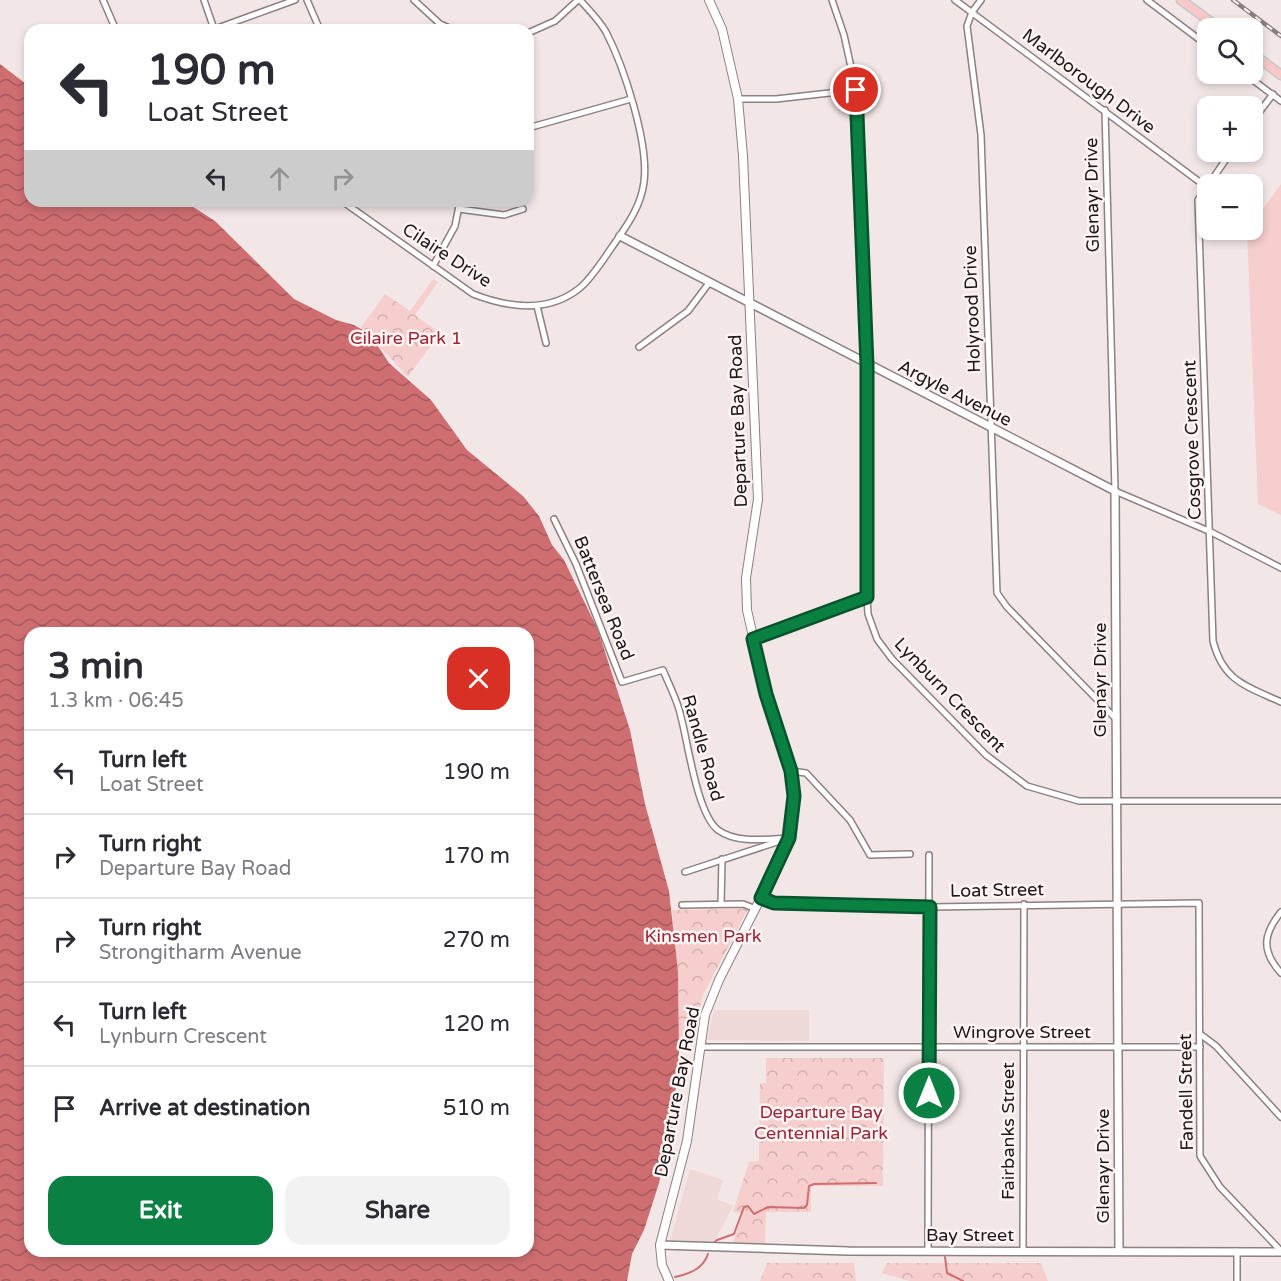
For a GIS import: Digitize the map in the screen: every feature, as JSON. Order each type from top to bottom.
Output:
[{"type":"main road","name":"Departure Bay Road","points":[[669,1281],[662,1265],[660,1245],[687,1141],[708,1004],[789,838],[794,796],[791,771],[766,694],[747,610],[746,578],[758,500],[743,156],[738,99],[722,29],[709,0]]},
{"type":"main road","points":[[1182,0],[1206,18]]},
{"type":"main road","points":[[1263,61],[1281,75]]},
{"type":"street","points":[[103,0],[113,24]]},
{"type":"street","points":[[204,0],[211,24]]},
{"type":"street","points":[[229,24],[295,0]]},
{"type":"street","points":[[307,0],[317,24]]},
{"type":"street","points":[[414,0],[440,24]]},
{"type":"street","points":[[534,30],[555,21],[579,0]]},
{"type":"street","name":"Cilaire Drive","points":[[350,207],[473,294],[496,303],[518,307],[537,306],[581,286],[630,222],[645,181],[644,153],[631,99],[605,31],[579,0]]},
{"type":"street","name":"Lynburn Crescent","points":[[832,0],[844,35],[856,90],[867,365],[867,597],[868,614],[877,639],[892,659],[1006,773],[1027,786],[1079,801],[1281,801]]},
{"type":"street","name":"Marlborough Drive","points":[[955,0],[1197,180]]},
{"type":"street","points":[[972,12],[981,0]]},
{"type":"street","points":[[1147,0],[1197,38]]},
{"type":"street","name":"Holyrood Drive","points":[[972,12],[967,26],[981,135],[997,593],[1007,607],[1115,718]]},
{"type":"street","points":[[1259,84],[1281,100]]},
{"type":"street","points":[[738,99],[776,99],[856,90]]},
{"type":"street","points":[[1263,107],[1273,94]]},
{"type":"street","points":[[534,126],[631,99]]},
{"type":"street","name":"Glenayr Drive","points":[[1105,110],[1114,491],[1119,1250]]},
{"type":"street","name":"Cosgrove Crescent","points":[[1214,174],[1223,162]]},
{"type":"street","points":[[433,266],[454,226],[459,209],[504,215],[523,209]]},
{"type":"street","name":"Argyle Avenue","points":[[620,236],[1114,491],[1211,532],[1281,568]]},
{"type":"street","name":"Cosgrove Crescent","points":[[1200,240],[1213,641],[1218,658],[1228,675],[1239,683],[1281,702]]},
{"type":"street","points":[[639,347],[688,311],[709,283]]},
{"type":"street","points":[[537,306],[546,344]]},
{"type":"street","name":"Battersea Road","points":[[554,519],[576,564],[622,681],[663,670]]},
{"type":"street","points":[[753,639],[867,597]]},
{"type":"street","name":"Randle Road","points":[[663,670],[681,716],[689,758],[706,814],[717,829],[732,837],[752,840],[789,838]]},
{"type":"street","points":[[791,771],[806,773],[850,820],[870,855],[910,854]]},
{"type":"street","points":[[685,872],[789,838]]},
{"type":"street","points":[[928,1250],[929,855]]},
{"type":"street","points":[[722,859],[722,904]]},
{"type":"street","name":"Loat Street","points":[[761,898],[774,903],[930,907],[1199,903]]},
{"type":"street","name":"Fandell Street","points":[[1199,903],[1200,1156],[1220,1186],[1281,1252]]},
{"type":"street","points":[[682,905],[743,904],[756,909]]},
{"type":"street","name":"Fairbanks Street","points":[[1023,1250],[1024,904]]},
{"type":"street","points":[[1281,912],[1269,927],[1266,950],[1281,973]]},
{"type":"street","points":[[1200,1034],[1215,1046],[1281,1117]]},
{"type":"street","name":"Wingrove Street","points":[[700,1047],[1200,1047]]},
{"type":"street","name":"Bay Street","points":[[660,1245],[928,1250],[1281,1252]]},
{"type":"street","points":[[1236,1281],[1237,1251]]},
{"type":"shaded area","points":[[714,1010],[809,1010],[809,1041],[707,1040]]},
{"type":"shaded area","points":[[690,1169],[723,1180],[717,1199],[733,1206],[714,1243],[670,1241]]},
{"type":"green space","points":[[1281,184],[1281,515],[1258,504],[1247,240],[1263,240],[1263,208]]},
{"type":"green space","name":"Cilaire Park 1","points":[[433,279],[438,282],[415,315],[440,333],[408,377],[361,327],[385,294],[410,311]]},
{"type":"green space","name":"Kinsmen Park","points":[[748,909],[703,995],[692,1038],[679,1038],[679,995],[672,910]]},
{"type":"green space","name":"Departure Bay Centennial Park","points":[[766,1058],[884,1058],[883,1186],[811,1186],[811,1212],[766,1212],[765,1243],[733,1243],[743,1213],[733,1212],[749,1162],[759,1161],[760,1083],[766,1083]]},
{"type":"green space","points":[[767,1263],[854,1263],[856,1281],[760,1281]]},
{"type":"green space","points":[[887,1263],[1041,1263],[1048,1281],[910,1281],[882,1273]]},
{"type":"water","points":[[0,64],[24,82],[24,207],[193,207],[215,221],[294,299],[370,334],[389,363],[431,400],[467,450],[523,496],[539,516],[552,545],[564,560],[598,630],[630,730],[645,804],[669,891],[678,972],[679,1052],[672,1129],[659,1183],[644,1230],[632,1254],[627,1281],[0,1281]]},
{"type":"waterway","points":[[714,1243],[734,1234],[744,1207],[748,1206],[754,1214],[768,1207],[804,1208],[807,1205],[809,1186],[814,1184],[876,1183]]},
{"type":"waterway","points":[[675,1277],[695,1270],[703,1264],[708,1254]]},
{"type":"waterway","points":[[945,1257],[947,1273],[963,1281]]},
{"type":"railway","points":[[1233,0],[1281,36]]},
{"type":"route","points":[[856,90],[867,365],[867,597],[753,639],[766,694],[791,771],[794,796],[793,821],[789,838],[780,862],[761,898],[774,903],[930,907],[929,1093]]}]
